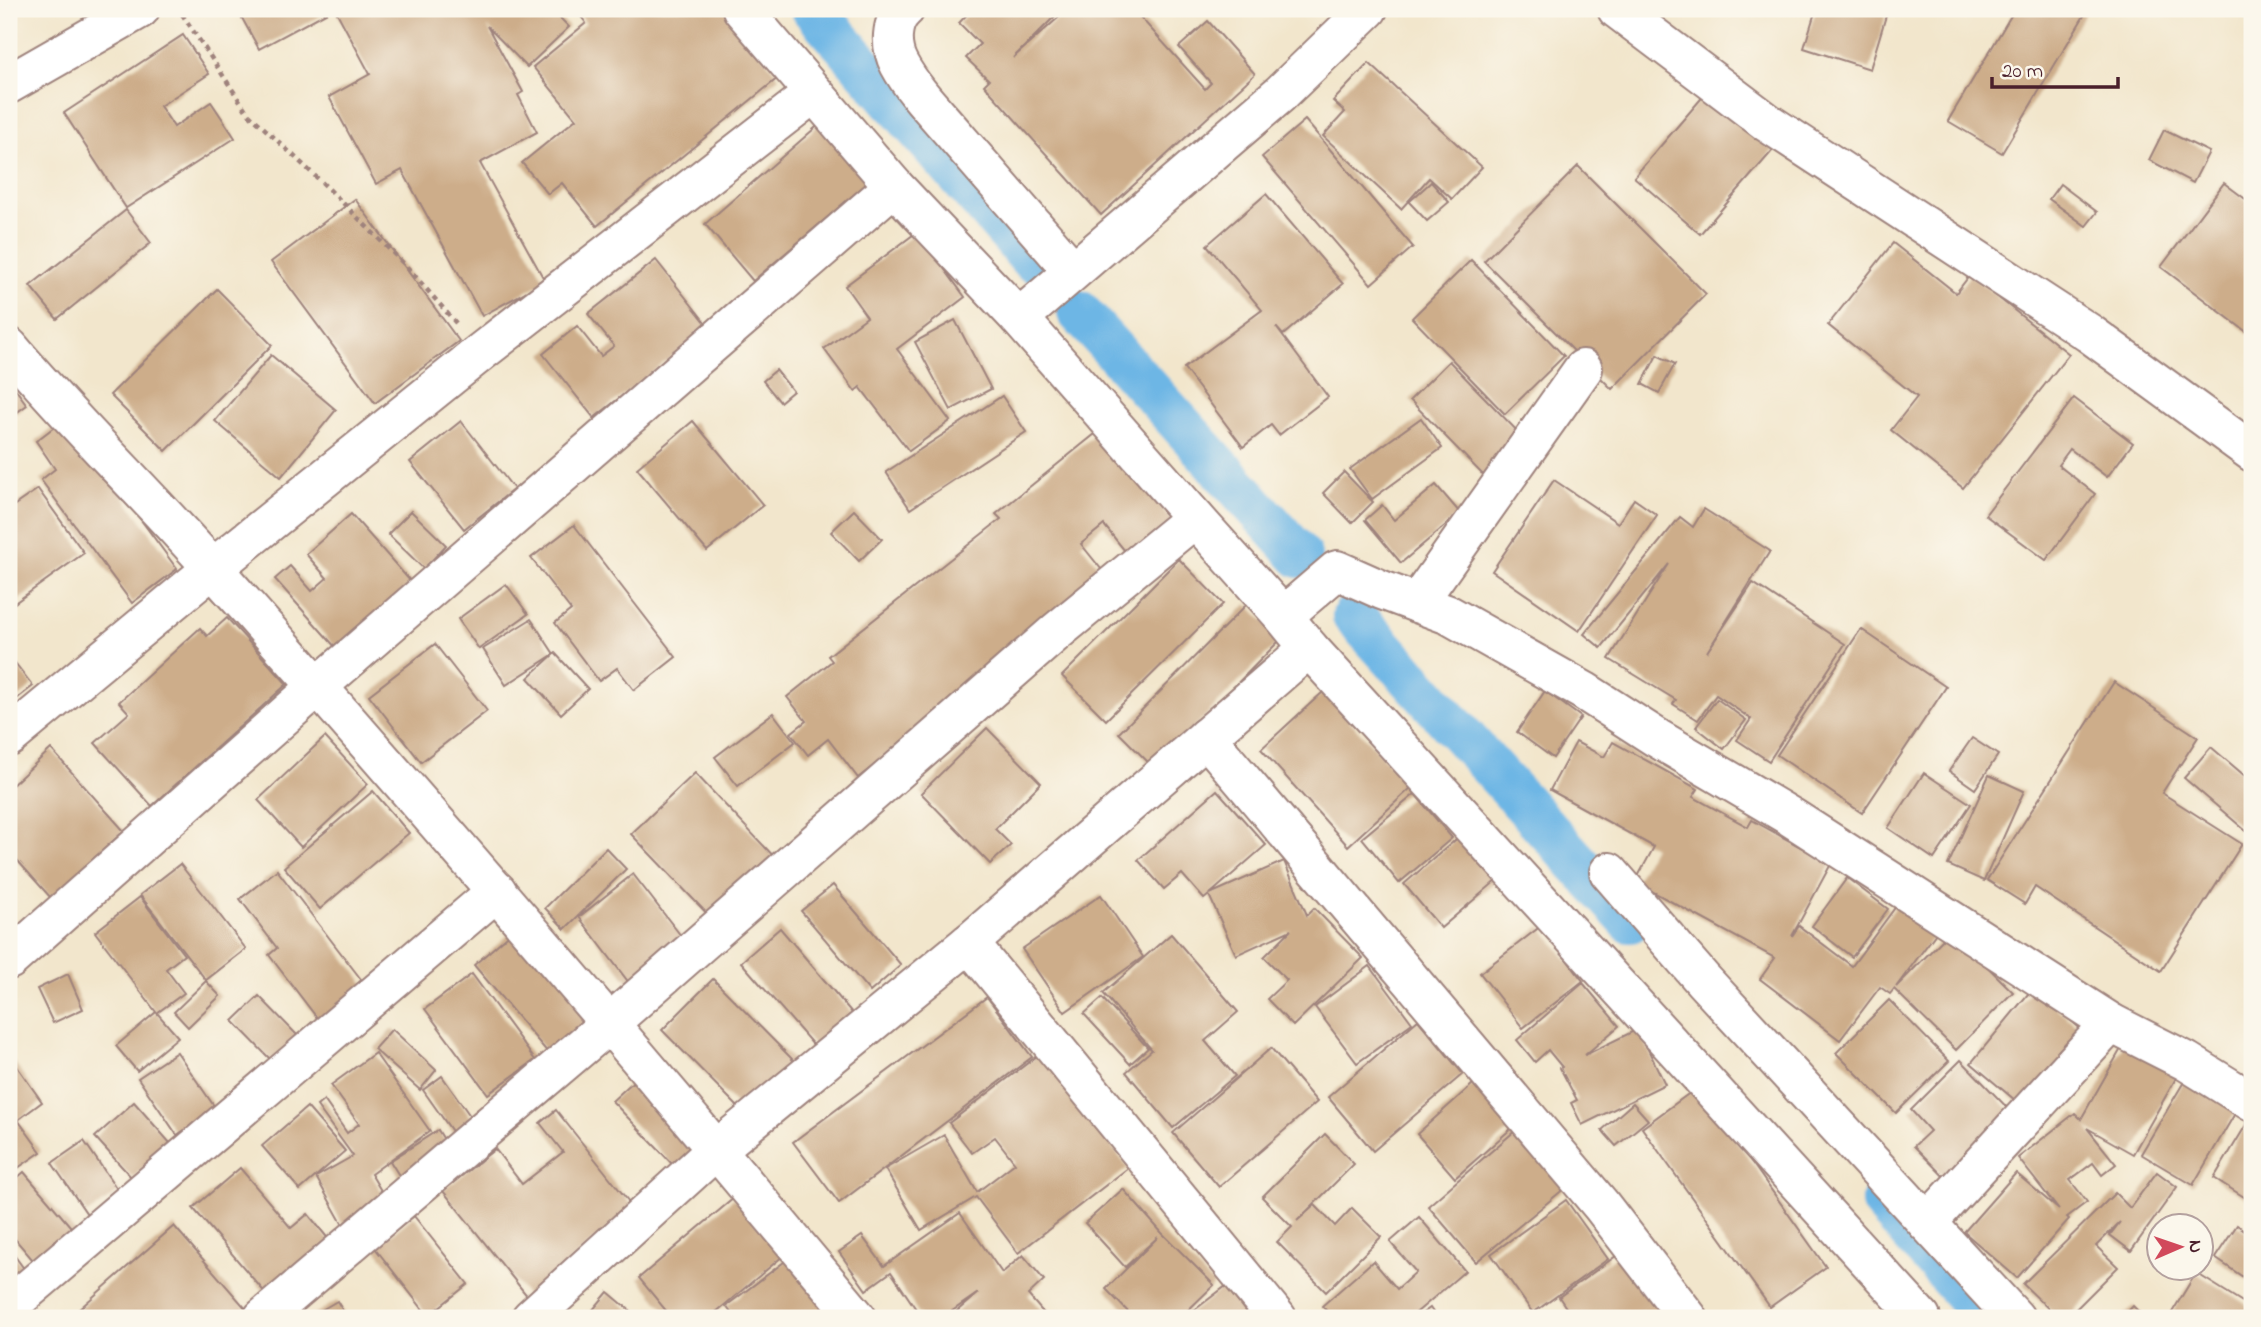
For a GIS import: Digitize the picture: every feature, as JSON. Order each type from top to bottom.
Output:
[{"type":"street","points":[[9,83],[140,9]]},
{"type":"street","points":[[742,9],[894,186],[1019,318],[1309,648],[1918,1318]]},
{"type":"street","points":[[905,9],[900,13],[893,34],[893,47],[899,64],[923,98],[1073,271]]},
{"type":"street","points":[[1019,318],[1280,94],[1368,9]]},
{"type":"street","points":[[1617,9],[1768,122],[2089,333],[2252,452]]},
{"type":"street","points":[[9,737],[481,352],[814,93]]},
{"type":"street","points":[[9,960],[317,687],[894,186]]},
{"type":"street","points":[[9,347],[213,568],[497,891],[611,1022],[857,1318]]},
{"type":"street","points":[[1417,603],[1583,369]]},
{"type":"street","points":[[263,1318],[611,1022],[1056,632],[1195,518]]},
{"type":"street","points":[[1283,616],[1337,570],[1449,615],[1584,691],[1657,738],[1791,817],[2111,1023],[2186,1061],[2252,1102]]},
{"type":"street","points":[[531,1318],[716,1149],[968,943],[1309,648]]},
{"type":"street","points":[[1206,737],[1601,1205],[1688,1318]]},
{"type":"street","points":[[1609,872],[1703,980],[2015,1318]]},
{"type":"street","points":[[9,1306],[497,891]]},
{"type":"street","points":[[968,943],[1277,1318]]},
{"type":"street","points":[[1927,1223],[2111,1023]]},
{"type":"path","points":[[179,9],[248,113],[408,268],[481,352]]},
{"type":"building","points":[[237,9],[333,9],[259,49]]},
{"type":"building","points":[[335,9],[551,9],[569,27],[527,67],[487,26],[523,92],[518,95],[537,132],[480,163],[545,281],[482,316],[402,170],[376,184],[329,97],[370,74]]},
{"type":"building","points":[[575,9],[724,9],[779,77],[597,226],[562,183],[548,194],[522,163],[576,119],[533,67],[586,23]]},
{"type":"building","points":[[972,9],[1062,9],[1013,58],[1068,9],[1133,9],[1205,89],[1211,83],[1179,47],[1208,21],[1255,74],[1101,215],[984,85],[989,80],[966,58],[980,44],[959,23]]},
{"type":"building","points":[[1816,9],[1888,9],[1870,69],[1804,48]]},
{"type":"building","points":[[2015,9],[2088,9],[2002,153],[1948,121]]},
{"type":"building","points":[[183,35],[209,74],[160,106],[174,127],[211,102],[235,138],[126,208],[64,113]]},
{"type":"building","points":[[1369,63],[1482,167],[1452,199],[1429,178],[1401,209],[1323,136],[1345,112],[1333,101]]},
{"type":"building","points":[[1706,93],[1773,150],[1700,234],[1634,177]]},
{"type":"building","points":[[1305,120],[1413,247],[1371,284],[1262,157]]},
{"type":"building","points":[[822,122],[871,180],[753,281],[705,224]]},
{"type":"building","points":[[2164,130],[2209,152],[2193,183],[2149,160]]},
{"type":"building","points":[[1578,166],[1706,294],[1612,389],[1484,261]]},
{"type":"building","points":[[1431,182],[1449,202],[1427,221],[1409,202]]},
{"type":"building","points":[[2224,183],[2252,204],[2252,336],[2161,267]]},
{"type":"building","points":[[2060,184],[2097,212],[2086,226],[2049,199]]},
{"type":"building","points":[[1266,194],[1343,284],[1283,335],[1276,327],[1328,397],[1279,435],[1271,425],[1243,447],[1184,368],[1262,310],[1207,245]]},
{"type":"building","points":[[355,199],[459,341],[375,403],[271,262]]},
{"type":"building","points":[[126,210],[151,243],[57,319],[30,286]]},
{"type":"building","points":[[917,232],[965,297],[897,349],[950,421],[909,451],[860,387],[855,391],[824,349],[867,317],[845,286]]},
{"type":"building","points":[[1893,243],[1956,293],[1970,275],[2069,354],[1963,488],[1891,430],[1917,397],[1828,325]]},
{"type":"building","points":[[656,260],[709,327],[594,418],[543,354],[577,326],[601,356],[614,346],[588,314]]},
{"type":"building","points":[[1471,260],[1564,356],[1505,414],[1412,318]]},
{"type":"building","points":[[217,289],[272,345],[166,451],[110,395]]},
{"type":"building","points":[[955,320],[991,389],[951,410],[915,342]]},
{"type":"building","points":[[271,355],[336,410],[281,477],[215,421]]},
{"type":"building","points":[[1657,355],[1675,364],[1659,393],[1642,384]]},
{"type":"building","points":[[1449,361],[1526,440],[1487,479],[1410,400]]},
{"type":"building","points":[[776,370],[793,391],[780,402],[763,381]]},
{"type":"building","points":[[9,380],[27,405],[9,418]]},
{"type":"building","points":[[1002,396],[1026,432],[910,509],[886,472]]},
{"type":"building","points":[[2074,398],[2133,443],[2107,477],[2070,449],[2058,465],[2095,494],[2046,560],[1985,515]]},
{"type":"building","points":[[66,418],[177,569],[132,603],[41,480],[55,469],[36,441]]},
{"type":"building","points":[[1421,418],[1442,448],[1372,499],[1350,469]]},
{"type":"building","points":[[461,421],[514,489],[464,529],[410,462]]},
{"type":"building","points":[[693,421],[763,505],[707,551],[637,468]]},
{"type":"building","points":[[1100,430],[1172,521],[1129,556],[1104,525],[1081,544],[1105,574],[1072,608],[858,778],[828,739],[808,755],[791,733],[806,721],[787,697],[832,661],[828,656],[1001,519],[996,514]]},
{"type":"building","points":[[1344,472],[1373,502],[1352,523],[1323,493]]},
{"type":"building","points":[[1554,480],[1618,523],[1634,499],[1657,515],[1579,631],[1492,571]]},
{"type":"building","points":[[1436,485],[1460,513],[1401,563],[1365,520],[1382,505],[1394,520]]},
{"type":"building","points":[[38,489],[84,553],[9,607],[9,509]]},
{"type":"building","points":[[1704,509],[1770,551],[1707,652],[1753,583],[1845,644],[1769,761],[1737,740],[1751,719],[1716,695],[1698,720],[1673,704],[1676,700],[1609,659],[1669,564],[1601,648],[1584,634],[1680,517],[1693,527]]},
{"type":"building","points":[[854,510],[882,539],[859,561],[831,532]]},
{"type":"building","points":[[411,511],[446,545],[424,569],[388,534]]},
{"type":"building","points":[[351,514],[412,583],[337,649],[275,579],[290,566],[312,591],[327,578],[306,554]]},
{"type":"building","points":[[574,525],[676,657],[634,690],[617,668],[599,681],[555,623],[571,610],[531,558]]},
{"type":"building","points":[[1179,559],[1223,604],[1106,720],[1062,676]]},
{"type":"building","points":[[506,584],[528,614],[479,649],[458,619]]},
{"type":"building","points":[[1247,604],[1281,639],[1154,768],[1119,733]]},
{"type":"building","points":[[227,618],[287,684],[152,806],[95,743],[129,713],[119,702],[200,628],[207,636]]},
{"type":"building","points":[[531,619],[554,654],[506,685],[483,649]]},
{"type":"building","points":[[1861,629],[1946,687],[1862,813],[1777,755]]},
{"type":"building","points":[[435,644],[487,711],[421,762],[369,695]]},
{"type":"building","points":[[555,653],[588,689],[561,714],[528,678]]},
{"type":"building","points":[[9,655],[33,686],[9,705]]},
{"type":"building","points":[[2114,682],[2198,737],[2162,793],[2242,844],[2161,971],[2035,887],[2025,904],[1987,880]]},
{"type":"building","points":[[1545,691],[1581,717],[1553,758],[1517,732]]},
{"type":"building","points":[[1323,692],[1411,788],[1348,846],[1261,749]]},
{"type":"building","points":[[1717,699],[1746,720],[1724,749],[1696,727]]},
{"type":"building","points":[[773,713],[795,742],[738,786],[715,757]]},
{"type":"building","points":[[987,728],[1041,783],[995,829],[1011,845],[990,864],[921,793]]},
{"type":"building","points":[[325,737],[368,784],[301,847],[258,800]]},
{"type":"building","points":[[1972,738],[1998,755],[1975,789],[1949,771]]},
{"type":"building","points":[[1576,742],[1604,757],[1613,742],[1698,789],[1693,797],[1748,827],[1752,820],[1831,864],[1792,936],[1799,926],[1852,966],[1897,905],[1936,933],[1896,987],[1951,931],[2013,992],[1956,1050],[1894,989],[1890,994],[1880,987],[1840,1040],[1760,979],[1775,958],[1635,882],[1654,847],[1550,790]]},
{"type":"building","points":[[2211,747],[2252,782],[2252,823],[2246,831],[2184,778]]},
{"type":"building","points":[[51,749],[124,831],[51,898],[9,851],[9,788]]},
{"type":"building","points":[[695,773],[779,862],[716,923],[631,834]]},
{"type":"building","points":[[1924,773],[1971,804],[1934,859],[1888,828]]},
{"type":"building","points":[[1989,775],[2024,791],[1984,881],[1948,865]]},
{"type":"building","points":[[1217,790],[1266,845],[1210,894],[1284,861],[1307,915],[1314,908],[1363,958],[1293,1026],[1267,999],[1287,980],[1264,957],[1291,930],[1236,955],[1209,895],[1204,899],[1182,874],[1164,889],[1138,860]]},
{"type":"building","points":[[373,791],[409,833],[320,909],[284,867]]},
{"type":"building","points":[[1415,794],[1452,838],[1399,883],[1362,838]]},
{"type":"building","points":[[1460,836],[1497,880],[1441,928],[1404,884]]},
{"type":"building","points":[[606,848],[626,869],[565,929],[545,908]]},
{"type":"building","points":[[180,864],[246,949],[206,980],[140,895]]},
{"type":"building","points":[[277,870],[367,987],[321,1023],[269,955],[277,948],[240,899]]},
{"type":"building","points":[[633,874],[685,941],[630,984],[579,917]]},
{"type":"building","points":[[1847,878],[1888,909],[1852,957],[1812,926]]},
{"type":"building","points":[[833,885],[901,965],[870,992],[801,911]]},
{"type":"building","points":[[1101,895],[1143,957],[1065,1012],[1022,949]]},
{"type":"building","points":[[140,897],[184,955],[166,969],[184,993],[157,1013],[178,1037],[137,1071],[116,1046],[156,1012],[95,932]]},
{"type":"building","points":[[521,924],[596,1013],[549,1054],[474,965]]},
{"type":"building","points":[[1541,926],[1583,981],[1523,1028],[1480,973]]},
{"type":"building","points":[[780,928],[853,1014],[815,1047],[741,962]]},
{"type":"building","points":[[1171,934],[1238,1012],[1205,1041],[1235,1076],[1173,1128],[1126,1072],[1152,1050],[1103,993]]},
{"type":"building","points":[[1370,966],[1412,1023],[1357,1063],[1315,1007]]},
{"type":"building","points":[[68,974],[83,1009],[53,1023],[37,989]]},
{"type":"building","points":[[472,974],[535,1060],[488,1094],[425,1009]]},
{"type":"building","points":[[713,979],[795,1062],[744,1113],[662,1030]]},
{"type":"building","points":[[206,981],[220,996],[188,1027],[174,1012]]},
{"type":"building","points":[[1583,983],[1619,1026],[1585,1055],[1638,1029],[1665,1084],[1582,1125],[1571,1103],[1577,1100],[1560,1068],[1562,1067],[1548,1050],[1535,1062],[1517,1040]]},
{"type":"building","points":[[2033,988],[2090,1037],[2028,1111],[1971,1063]]},
{"type":"building","points":[[259,996],[297,1035],[272,1061],[233,1021]]},
{"type":"building","points":[[987,997],[1032,1057],[839,1203],[793,1142]]},
{"type":"building","points":[[1102,998],[1148,1048],[1130,1064],[1084,1014]]},
{"type":"building","points":[[1889,1000],[1949,1061],[1896,1113],[1836,1053]]},
{"type":"building","points":[[1418,1020],[1463,1074],[1373,1151],[1328,1097]]},
{"type":"building","points":[[392,1029],[436,1070],[420,1090],[374,1049]]},
{"type":"building","points":[[2126,1040],[2180,1071],[2133,1154],[2087,1128],[2116,1164],[2102,1175],[2093,1163],[2070,1180],[2087,1202],[2067,1217],[2069,1219],[2017,1278],[1964,1232],[2016,1173],[2059,1210],[2018,1158],[2075,1113],[2081,1119]]},
{"type":"building","points":[[1271,1048],[1317,1102],[1219,1187],[1173,1133]]},
{"type":"building","points":[[177,1052],[216,1109],[177,1135],[138,1078]]},
{"type":"building","points":[[375,1053],[430,1131],[371,1174],[392,1209],[348,1234],[316,1177],[353,1156],[317,1106],[324,1100],[347,1133],[359,1124],[331,1085]]},
{"type":"building","points":[[1041,1053],[1128,1168],[1018,1253],[976,1197],[921,1230],[885,1169],[944,1135],[977,1192],[1015,1163],[995,1137],[972,1153],[949,1123]]},
{"type":"building","points":[[9,1055],[42,1102],[18,1120],[41,1152],[9,1174]]},
{"type":"building","points":[[1961,1060],[2022,1123],[1955,1188],[1914,1146],[1930,1131],[1911,1110]]},
{"type":"building","points":[[442,1076],[480,1130],[461,1144],[423,1090]]},
{"type":"building","points":[[636,1079],[700,1147],[677,1169],[612,1101]]},
{"type":"building","points":[[2185,1080],[2237,1110],[2193,1185],[2141,1154]]},
{"type":"building","points":[[1473,1084],[1512,1128],[1455,1178],[1417,1134]]},
{"type":"building","points":[[1698,1087],[1826,1267],[1770,1307],[1642,1128]]},
{"type":"building","points":[[134,1102],[170,1143],[132,1178],[95,1137]]},
{"type":"building","points":[[1633,1103],[1648,1120],[1616,1146],[1602,1130]]},
{"type":"building","points":[[307,1107],[345,1151],[300,1190],[262,1146]]},
{"type":"building","points":[[556,1110],[633,1207],[528,1297],[443,1191],[495,1149],[522,1184],[563,1152],[540,1123]]},
{"type":"building","points":[[2252,1115],[2252,1202],[2214,1178]]},
{"type":"building","points":[[438,1130],[453,1154],[405,1185],[390,1161]]},
{"type":"building","points":[[1516,1130],[1565,1188],[1476,1262],[1428,1206]]},
{"type":"building","points":[[1325,1134],[1354,1164],[1297,1221],[1315,1205],[1335,1226],[1352,1208],[1381,1237],[1326,1292],[1277,1242],[1292,1227],[1262,1197]]},
{"type":"building","points":[[84,1141],[119,1192],[87,1214],[52,1163]]},
{"type":"building","points":[[240,1168],[291,1228],[308,1214],[330,1241],[267,1295],[193,1208]]},
{"type":"building","points":[[24,1172],[76,1233],[38,1266],[9,1232],[9,1185]]},
{"type":"building","points":[[2157,1172],[2177,1187],[2159,1212],[2146,1212],[2146,1230],[2131,1251],[2110,1235],[2120,1222],[2096,1246],[2118,1267],[2067,1318],[2058,1318],[2023,1284],[2115,1193],[2130,1208]]},
{"type":"building","points":[[1123,1189],[1214,1285],[1180,1318],[1134,1318],[1106,1289],[1158,1237],[1125,1267],[1085,1223]]},
{"type":"building","points":[[734,1198],[783,1256],[709,1318],[672,1318],[639,1278]]},
{"type":"building","points":[[1566,1200],[1608,1259],[1533,1313],[1491,1254]]},
{"type":"building","points":[[960,1213],[1002,1273],[1023,1255],[1044,1280],[1028,1295],[1048,1318],[949,1318],[978,1293],[942,1318],[922,1318],[891,1272],[866,1290],[839,1252],[862,1236],[884,1266]]},
{"type":"building","points":[[414,1216],[468,1284],[428,1316],[375,1248]]},
{"type":"building","points":[[1419,1217],[1465,1271],[1410,1318],[1333,1318],[1322,1306],[1373,1261],[1397,1289],[1416,1272],[1390,1242]]},
{"type":"building","points":[[2237,1225],[2252,1235],[2252,1283],[2216,1259]]},
{"type":"building","points":[[174,1226],[254,1318],[69,1318]]},
{"type":"building","points":[[9,1248],[30,1277],[9,1293]]},
{"type":"building","points":[[1623,1251],[1670,1318],[1573,1318],[1559,1297]]},
{"type":"building","points":[[792,1256],[838,1318],[735,1318],[726,1306]]},
{"type":"building","points":[[2191,1282],[2210,1282],[2252,1308],[2252,1318],[2179,1318],[2171,1314]]},
{"type":"building","points":[[1226,1286],[1250,1318],[1184,1318]]},
{"type":"building","points":[[608,1292],[639,1318],[586,1318]]},
{"type":"building","points":[[337,1301],[347,1318],[308,1318]]},
{"type":"building","points":[[2133,1306],[2145,1318],[2122,1318]]},
{"type":"building","points":[[1430,1308],[1437,1318],[1416,1318]]},
{"type":"waterway","points":[[813,9],[1032,260]]},
{"type":"waterway","points":[[1079,312],[1300,556]]},
{"type":"waterway","points":[[1354,616],[1630,921]]},
{"type":"waterway","points":[[1883,1202],[1986,1318]]}]
